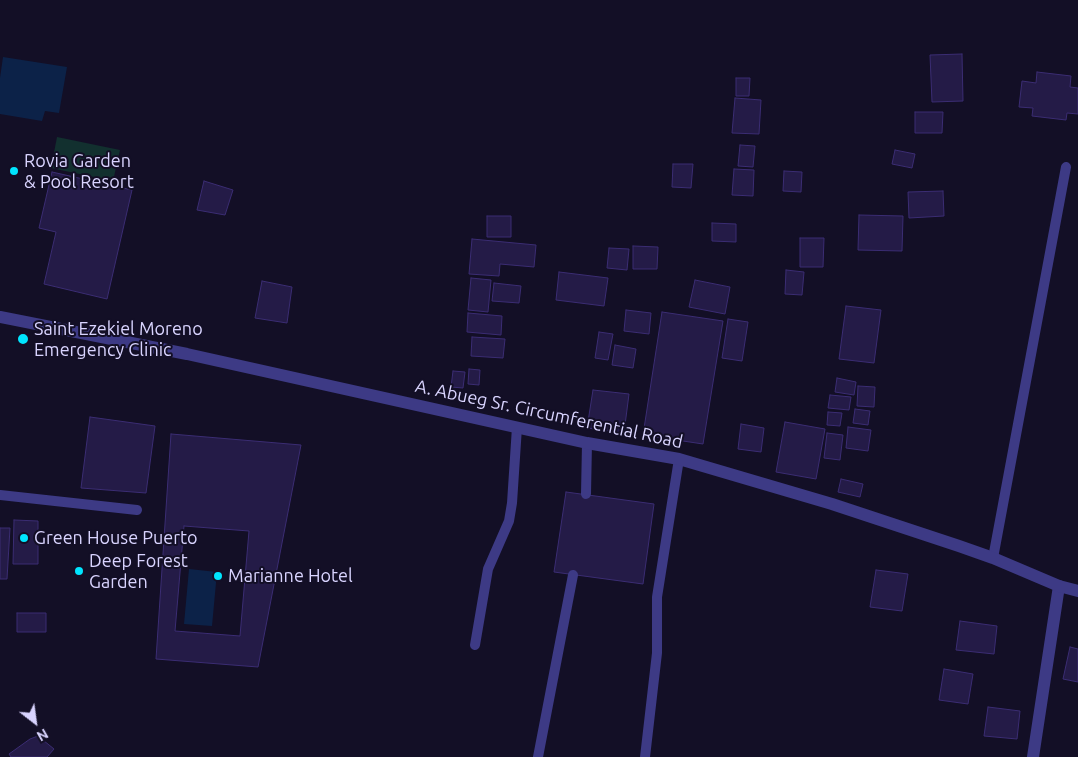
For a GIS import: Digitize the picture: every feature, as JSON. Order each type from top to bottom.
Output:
[{"type":"street","name":"A. Abueg Sr. Circumferential Road","points":[[0,318],[187,354],[587,443],[679,459],[832,504],[993,558],[1059,586],[1078,591]]},
{"type":"street","points":[[1033,757],[1059,586]]},
{"type":"lane","points":[[993,558],[1066,167]]},
{"type":"lane","points":[[475,645],[488,569],[509,521],[517,427]]},
{"type":"lane","points":[[586,494],[587,443]]},
{"type":"lane","points":[[645,757],[657,653],[657,597],[679,459]]},
{"type":"lane","points":[[0,495],[136,510]]},
{"type":"lane","points":[[538,757],[574,575]]},
{"type":"green space","points":[[57,137],[120,150],[113,181],[51,168]]},
{"type":"water","points":[[3,57],[67,67],[59,113],[45,111],[42,121],[0,114],[0,78]]},
{"type":"water","points":[[189,569],[217,572],[212,626],[184,624]]},
{"type":"building","points":[[962,54],[963,101],[932,102],[930,55]]},
{"type":"building","points":[[1037,72],[1071,76],[1070,87],[1078,88],[1078,114],[1067,113],[1066,120],[1032,116],[1033,108],[1019,107],[1022,81],[1036,83]]},
{"type":"building","points":[[736,78],[750,78],[749,96],[736,96]]},
{"type":"building","points":[[735,98],[761,100],[759,134],[732,133]]},
{"type":"building","points":[[915,112],[943,112],[942,133],[915,133]]},
{"type":"building","points":[[740,145],[755,146],[753,167],[738,166]]},
{"type":"building","points":[[895,150],[915,154],[912,168],[892,164]]},
{"type":"building","points":[[673,164],[693,164],[691,188],[672,187]]},
{"type":"building","points":[[734,169],[754,170],[753,196],[732,195]]},
{"type":"building","points":[[784,171],[802,172],[801,192],[783,191]]},
{"type":"building","points":[[52,172],[132,190],[107,299],[44,284],[56,232],[39,228]]},
{"type":"building","points":[[204,181],[233,190],[225,215],[197,210]]},
{"type":"building","points":[[943,191],[944,216],[909,218],[908,192]]},
{"type":"building","points":[[859,215],[903,216],[902,251],[858,250]]},
{"type":"building","points":[[487,216],[511,216],[511,237],[487,237]]},
{"type":"building","points":[[712,223],[736,224],[736,242],[712,241]]},
{"type":"building","points":[[800,238],[824,238],[823,267],[800,267]]},
{"type":"building","points":[[472,239],[536,245],[534,267],[500,264],[499,276],[469,274]]},
{"type":"building","points":[[633,246],[658,247],[657,269],[633,269]]},
{"type":"building","points":[[609,248],[629,249],[627,270],[607,268]]},
{"type":"building","points":[[786,270],[804,272],[802,295],[785,294]]},
{"type":"building","points":[[559,272],[608,278],[604,306],[556,300]]},
{"type":"building","points":[[471,278],[491,280],[488,312],[468,310]]},
{"type":"building","points":[[695,280],[730,287],[725,314],[689,307]]},
{"type":"building","points":[[262,281],[292,287],[287,323],[255,318]]},
{"type":"building","points":[[494,283],[521,286],[519,303],[492,301]]},
{"type":"building","points":[[846,306],[881,310],[874,363],[839,359]]},
{"type":"building","points":[[626,310],[651,313],[649,334],[624,331]]},
{"type":"building","points":[[662,312],[723,321],[703,444],[643,435]]},
{"type":"building","points":[[468,313],[502,316],[501,335],[467,332]]},
{"type":"building","points":[[728,319],[748,322],[742,361],[722,358]]},
{"type":"building","points":[[599,332],[613,334],[608,360],[595,358]]},
{"type":"building","points":[[472,337],[505,339],[503,358],[471,356]]},
{"type":"building","points":[[615,345],[636,349],[633,368],[612,365]]},
{"type":"building","points":[[469,369],[480,370],[479,385],[468,384]]},
{"type":"building","points":[[453,371],[465,372],[463,388],[451,387]]},
{"type":"building","points":[[837,378],[856,382],[854,395],[835,392]]},
{"type":"building","points":[[858,386],[875,387],[874,407],[857,406]]},
{"type":"building","points":[[593,390],[629,394],[624,433],[587,428]]},
{"type":"building","points":[[830,395],[851,397],[849,410],[828,408]]},
{"type":"building","points":[[855,409],[870,411],[868,425],[853,423]]},
{"type":"building","points":[[828,412],[842,413],[840,426],[827,425]]},
{"type":"building","points":[[90,417],[155,426],[146,493],[81,488]]},
{"type":"building","points":[[785,422],[825,429],[816,479],[776,472]]},
{"type":"building","points":[[741,424],[764,428],[761,452],[738,449]]},
{"type":"building","points":[[848,427],[871,430],[868,451],[846,448]]},
{"type":"building","points":[[827,433],[843,435],[840,460],[824,458]]},
{"type":"building","points":[[171,434],[301,445],[258,667],[156,659]],"holes":[[[184,526],[249,531],[240,636],[175,631]]]},
{"type":"building","points":[[841,479],[863,484],[860,497],[838,492]]},
{"type":"building","points":[[566,492],[654,504],[643,584],[554,572]]},
{"type":"building","points":[[14,520],[38,521],[38,564],[13,564]]},
{"type":"building","points":[[0,528],[10,528],[7,579],[0,579]]},
{"type":"building","points":[[876,570],[908,574],[902,611],[870,607]]},
{"type":"building","points":[[17,613],[46,613],[46,632],[17,632]]},
{"type":"building","points":[[960,621],[997,626],[994,654],[956,650]]},
{"type":"building","points":[[1070,647],[1078,649],[1078,682],[1063,679]]},
{"type":"building","points":[[944,669],[973,674],[968,704],[939,700]]},
{"type":"building","points":[[988,707],[1020,711],[1017,739],[984,736]]},
{"type":"building","points":[[38,736],[54,749],[47,757],[11,757],[9,754],[30,739]]},
{"type":"place","name":"Rovia Garden & Pool Resort","points":[[14,171]]},
{"type":"place","name":"Saint Ezekiel Moreno Emergency Clinic","points":[[23,339]]},
{"type":"place","name":"Green House Puerto","points":[[24,538]]},
{"type":"place","name":"Deep Forest Garden","points":[[79,571]]},
{"type":"place","name":"Marianne Hotel","points":[[218,576]]}]
